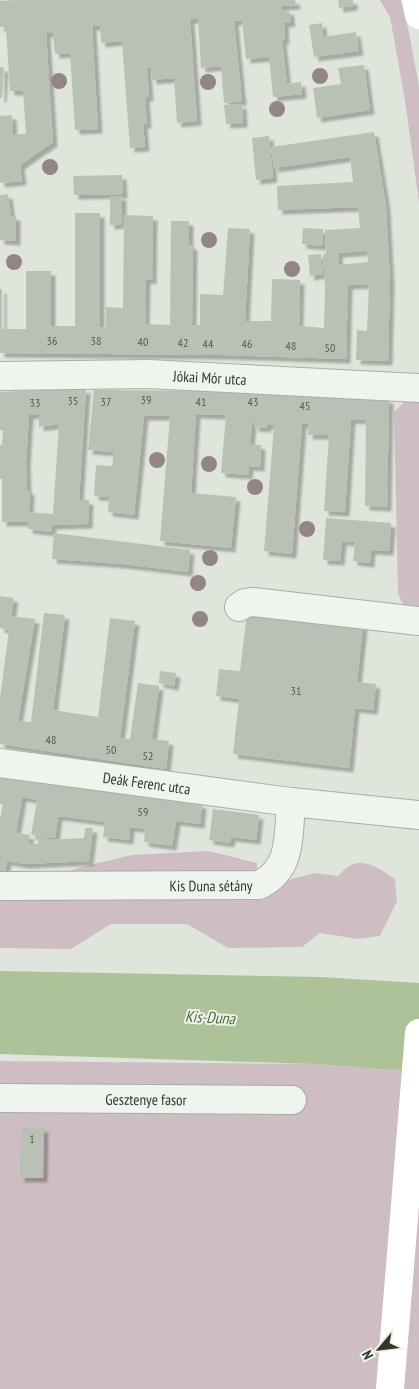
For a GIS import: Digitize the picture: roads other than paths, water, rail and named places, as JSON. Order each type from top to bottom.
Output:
[{"type":"main road","points":[[416,0],[419,15]]},
{"type":"main road","points":[[390,1389],[419,1032]]},
{"type":"street","name":"Jókai Mór utca","points":[[0,376],[148,374],[419,388]]},
{"type":"street","points":[[239,607],[245,603],[252,602],[419,621]]},
{"type":"street","name":"Deák Ferenc utca","points":[[0,763],[292,802]]},
{"type":"street","points":[[292,802],[419,815]]},
{"type":"street","name":"Kis Duna sétány","points":[[0,886],[259,885],[274,876],[286,856],[292,802]]},
{"type":"street","name":"Gesztenye fasor","points":[[0,1098],[292,1100]]},
{"type":"water","name":"Kis-Duna","points":[[0,971],[320,977],[419,983],[419,1072],[314,1064],[0,1054]]}]
